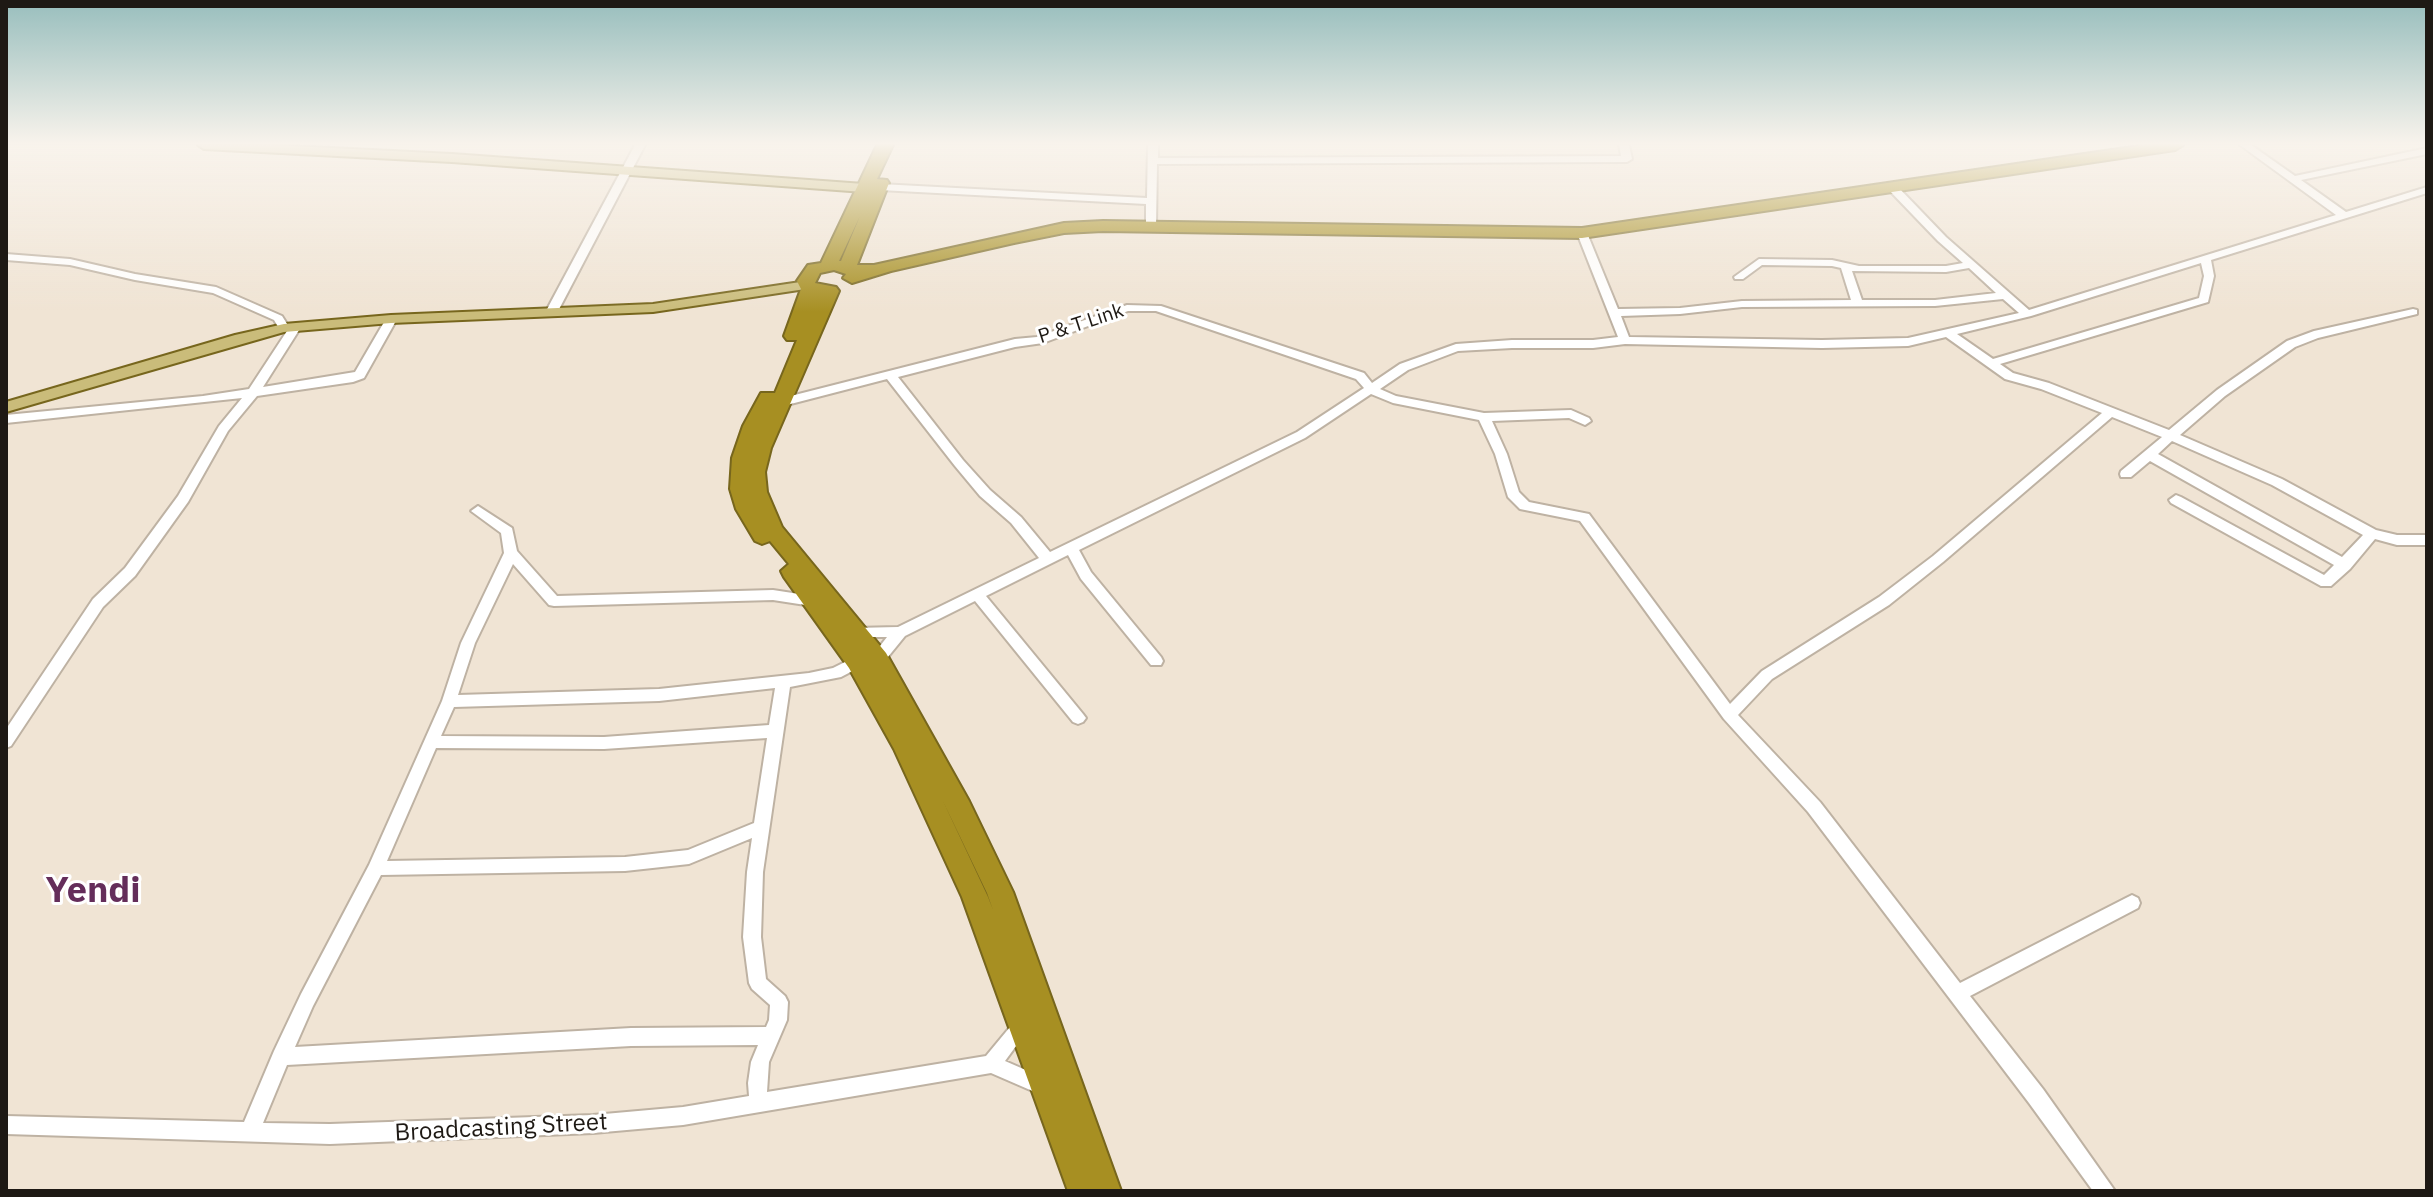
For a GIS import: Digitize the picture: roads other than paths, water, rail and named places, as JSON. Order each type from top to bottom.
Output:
[{"type":"highway","points":[[865,201],[814,284],[774,387],[749,436],[742,458],[740,489],[754,525],[812,601],[870,658],[929,749],[1000,892],[1106,1191]]},
{"type":"highway","points":[[814,284],[844,286],[869,201]]},
{"type":"highway","points":[[828,265],[850,272],[886,267],[1064,228],[1151,226],[1582,233],[1799,201]]},
{"type":"highway","points":[[814,284],[817,315],[761,448],[755,472],[757,492],[773,530],[859,632],[904,745],[975,897],[1083,1191]]},
{"type":"main road","points":[[6,407],[240,338],[289,327],[391,319],[653,308],[814,284]]},
{"type":"street","points":[[551,313],[610,201]]},
{"type":"street","points":[[1149,201],[1152,201],[1151,226]]},
{"type":"street","points":[[1906,201],[1969,265],[2027,314]]},
{"type":"street","points":[[2324,201],[2345,216]]},
{"type":"street","points":[[449,701],[659,695],[836,673],[870,658],[900,632],[1301,435],[1404,367],[1456,348],[1593,344],[1625,340],[1836,344],[1908,342],[2027,314],[2393,201]]},
{"type":"street","points":[[1582,233],[1625,340]]},
{"type":"street","points":[[6,257],[70,262],[135,277],[216,290],[278,318],[289,327],[253,393],[223,429],[183,499],[130,572],[98,603],[6,742]]},
{"type":"street","points":[[1991,363],[2204,300],[2209,276],[2206,260]]},
{"type":"street","points":[[1739,277],[1759,262],[1803,261],[1859,269],[1946,269],[1969,265]]},
{"type":"street","points":[[1845,265],[1857,302]]},
{"type":"street","points":[[1615,313],[1680,311],[1742,304],[1935,303],[2006,295]]},
{"type":"street","name":"P & T Link","points":[[779,403],[1015,343],[1039,340],[1127,308],[1157,308],[1360,376],[1372,390],[1393,399],[1484,417],[1571,414],[1585,421]]},
{"type":"street","points":[[2126,474],[2221,393],[2291,344],[2314,335],[2413,312]]},
{"type":"street","points":[[6,419],[253,393],[360,375],[391,319]]},
{"type":"street","points":[[1950,334],[2009,376],[2045,386],[2169,435],[2277,482],[2372,534],[2397,540],[2427,540]]},
{"type":"street","points":[[891,376],[959,463],[985,493],[1016,520],[1048,559]]},
{"type":"street","points":[[1729,715],[1767,675],[1884,601],[1938,559],[2109,413]]},
{"type":"street","points":[[1484,417],[1501,454],[1513,494],[1525,506],[1584,517],[1729,715],[1814,807],[2028,1085],[2105,1191]]},
{"type":"street","points":[[2148,454],[2345,565]]},
{"type":"street","points":[[2176,500],[2326,582],[2372,534]]},
{"type":"street","points":[[478,511],[507,531],[511,553],[554,601],[773,595],[812,601]]},
{"type":"street","points":[[1071,548],[1086,575],[1156,661]]},
{"type":"street","points":[[249,1132],[280,1057],[376,868],[449,701],[468,643],[511,553]]},
{"type":"street","points":[[977,594],[1078,718]]},
{"type":"street","points":[[859,632],[900,632]]},
{"type":"street","points":[[759,1104],[757,1083],[760,1062],[778,1020],[779,1002],[758,983],[752,937],[761,827],[783,682]]},
{"type":"street","points":[[431,742],[604,743],[775,731]]},
{"type":"street","points":[[376,868],[625,864],[689,857],[761,827]]},
{"type":"street","points":[[1956,994],[2132,903]]},
{"type":"street","points":[[1021,1027],[991,1064],[1044,1087]]},
{"type":"street","points":[[280,1057],[631,1037],[770,1036]]},
{"type":"street","name":"Broadcasting Street","points":[[6,1125],[402,1133],[593,1124],[683,1116],[991,1064]]},
{"type":"district","name":"Yendi","points":[[93,892]]}]
